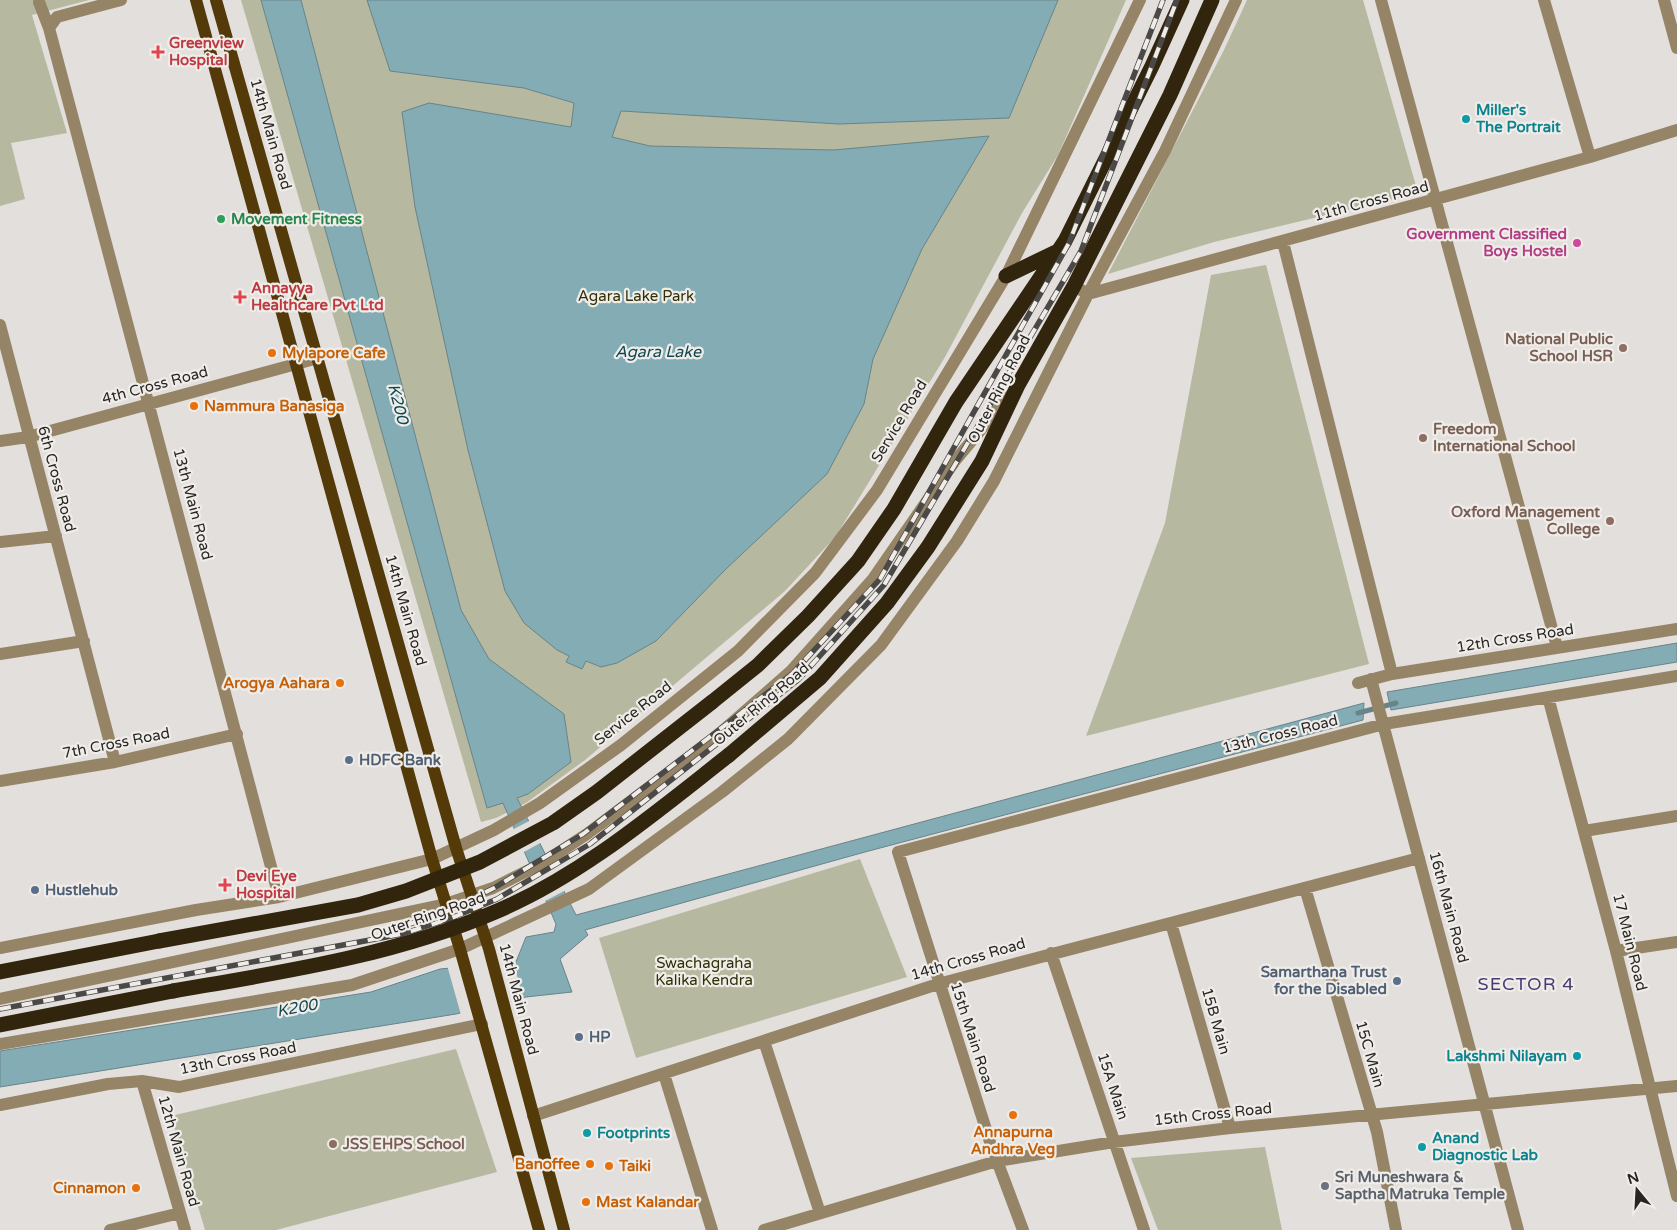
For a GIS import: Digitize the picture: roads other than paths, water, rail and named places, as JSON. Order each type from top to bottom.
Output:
[{"type":"highway","name":"Outer Ring Road","points":[[0,972],[358,905],[480,862],[554,823],[598,792],[758,665],[808,616],[858,561],[894,509],[956,402],[1058,252],[1148,75],[1182,0]]},
{"type":"highway","name":"Outer Ring Road","points":[[0,1025],[173,990],[370,954],[418,940],[496,912],[567,874],[609,847],[671,801],[820,678],[887,603],[928,547],[982,460],[1018,385],[1074,286],[1170,95],[1212,0]]},
{"type":"highway","points":[[1006,276],[1058,252]]},
{"type":"main road","points":[[196,0],[432,859],[482,1024],[539,1230]]},
{"type":"main road","name":"14th Main Road","points":[[216,0],[456,848],[504,1003],[564,1230]]},
{"type":"street","points":[[49,28],[57,17],[120,0]]},
{"type":"street","name":"Service Road","points":[[0,948],[279,897],[432,859],[494,830],[540,802],[621,745],[738,651],[808,580],[839,543],[876,490],[1006,276],[1140,0]]},
{"type":"street","points":[[0,1044],[352,985],[487,944],[589,889],[667,834],[788,739],[881,645],[957,540],[994,481],[1088,294],[1165,151],[1236,0]]},
{"type":"street","points":[[1381,0],[1557,647]]},
{"type":"street","points":[[1544,0],[1590,157]]},
{"type":"street","points":[[1664,0],[1677,48]]},
{"type":"street","name":"13th Main Road","points":[[39,2],[49,28],[75,120],[279,897]]},
{"type":"street","name":"11th Cross Road","points":[[1088,294],[1436,200],[1590,157],[1677,130]]},
{"type":"street","points":[[1283,242],[1392,674]]},
{"type":"street","points":[[1074,286],[1088,294]]},
{"type":"street","name":"6th Cross Road","points":[[0,325],[115,762]]},
{"type":"street","name":"4th Cross Road","points":[[0,441],[28,437],[318,358]]},
{"type":"street","points":[[0,999],[446,904],[493,888],[541,864],[587,834],[711,741],[791,671],[873,579],[954,462],[1018,385]]},
{"type":"street","points":[[0,542],[56,536]]},
{"type":"street","name":"12th Cross Road","points":[[1358,683],[1392,674],[1557,647],[1677,630]]},
{"type":"street","points":[[0,654],[84,641]]},
{"type":"street","name":"13th Cross Road","points":[[898,852],[1384,724],[1677,676]]},
{"type":"street","name":"16th Main Road","points":[[1372,679],[1518,1230]]},
{"type":"street","name":"17 Main Road","points":[[1548,697],[1616,951],[1677,1196]]},
{"type":"street","name":"7th Cross Road","points":[[0,781],[115,762],[237,734]]},
{"type":"street","points":[[1584,831],[1677,816]]},
{"type":"street","name":"15th Main Road","points":[[898,852],[938,984],[997,1161],[1023,1230]]},
{"type":"street","name":"14th Cross Road","points":[[533,1116],[938,984],[1419,858]]},
{"type":"street","name":"15C Main","points":[[1305,888],[1377,1132],[1396,1230]]},
{"type":"street","name":"15B Main","points":[[1170,923],[1230,1128]]},
{"type":"street","points":[[1616,951],[1677,942]]},
{"type":"street","name":"15A Main","points":[[1051,953],[1144,1230]]},
{"type":"street","name":"13th Cross Road","points":[[0,1105],[108,1084],[142,1081],[179,1087],[482,1024]]},
{"type":"street","points":[[764,1041],[820,1213]]},
{"type":"street","points":[[664,1074],[712,1230]]},
{"type":"street","name":"12th Main Road","points":[[142,1081],[185,1230]]},
{"type":"street","name":"15th Cross Road","points":[[764,1230],[997,1161],[1114,1142],[1230,1128],[1677,1086]]},
{"type":"street","points":[[110,1230],[180,1213]]},
{"type":"water","name":"K200","points":[[261,0],[301,0],[461,610],[489,659],[564,714],[571,762],[528,794],[517,798],[576,915],[1364,703],[1363,720],[865,852],[585,930],[588,935],[560,959],[572,992],[526,997],[456,1014],[0,1087],[0,1051],[371,992],[440,969],[516,962],[526,937],[554,932],[556,924],[503,803],[487,808]]},
{"type":"water","name":"Agara Lake","points":[[367,0],[1058,0],[1009,118],[839,124],[621,111],[612,137],[650,146],[834,150],[989,136],[922,249],[873,359],[864,404],[827,474],[726,569],[656,641],[617,663],[601,667],[586,661],[582,669],[566,662],[569,656],[557,650],[524,623],[505,591],[468,450],[415,207],[402,112],[429,103],[571,127],[574,103],[524,88],[390,71]]},
{"type":"water","points":[[1677,643],[1677,662],[1391,710],[1387,692]]},
{"type":"waterway","points":[[1358,713],[1396,703]]},
{"type":"railway","points":[[404,926],[445,912],[494,888],[583,834],[792,674],[880,579],[1069,243],[1163,0]]},
{"type":"railway","points":[[0,1009],[402,934],[449,919],[497,899],[590,844],[799,679],[884,585],[1081,251],[1177,0]]},
{"type":"place","name":"Greenview Hospital","points":[[158,52]]},
{"type":"place","name":"Miller's The Portrait","points":[[1466,119]]},
{"type":"place","name":"Movement Fitness","points":[[221,219]]},
{"type":"place","name":"Government Classified Boys Hostel","points":[[1577,243]]},
{"type":"place","name":"Annayya Healthcare Pvt Ltd","points":[[240,297]]},
{"type":"place","name":"National Public School HSR","points":[[1623,348]]},
{"type":"place","name":"Mylapore Cafe","points":[[272,353]]},
{"type":"place","name":"Nammura Banasiga","points":[[194,406]]},
{"type":"place","name":"Freedom International School","points":[[1423,438]]},
{"type":"place","name":"Oxford Management College","points":[[1610,521]]},
{"type":"place","name":"Arogya Aahara","points":[[340,683]]},
{"type":"place","name":"HDFC Bank","points":[[349,760]]},
{"type":"place","name":"Devi Eye Hospital","points":[[225,885]]},
{"type":"place","name":"Hustlehub","points":[[35,890]]},
{"type":"place","name":"Samarthana Trust for the Disabled","points":[[1397,981]]},
{"type":"place","name":"HP","points":[[579,1037]]},
{"type":"place","name":"Lakshmi Nilayam","points":[[1577,1056]]},
{"type":"place","name":"Annapurna Andhra Veg","points":[[1013,1115]]},
{"type":"place","name":"Footprints","points":[[587,1133]]},
{"type":"place","name":"JSS EHPS School","points":[[333,1144]]},
{"type":"place","name":"Anand Diagnostic Lab","points":[[1422,1147]]},
{"type":"place","name":"Banoffee","points":[[590,1164]]},
{"type":"place","name":"Taiki","points":[[609,1166]]},
{"type":"place","name":"Sri Muneshwara & Saptha Matruka Temple","points":[[1325,1186]]},
{"type":"place","name":"Cinnamon","points":[[136,1188]]},
{"type":"place","name":"Mast Kalandar","points":[[586,1202]]},
{"type":"district","name":"SECTOR 4","points":[[1526,984]]},
{"type":"park label","name":"Agara Lake Park","points":[[636,296]]},
{"type":"park label","name":"Swachagraha Kalika Kendra","points":[[704,972]]}]
